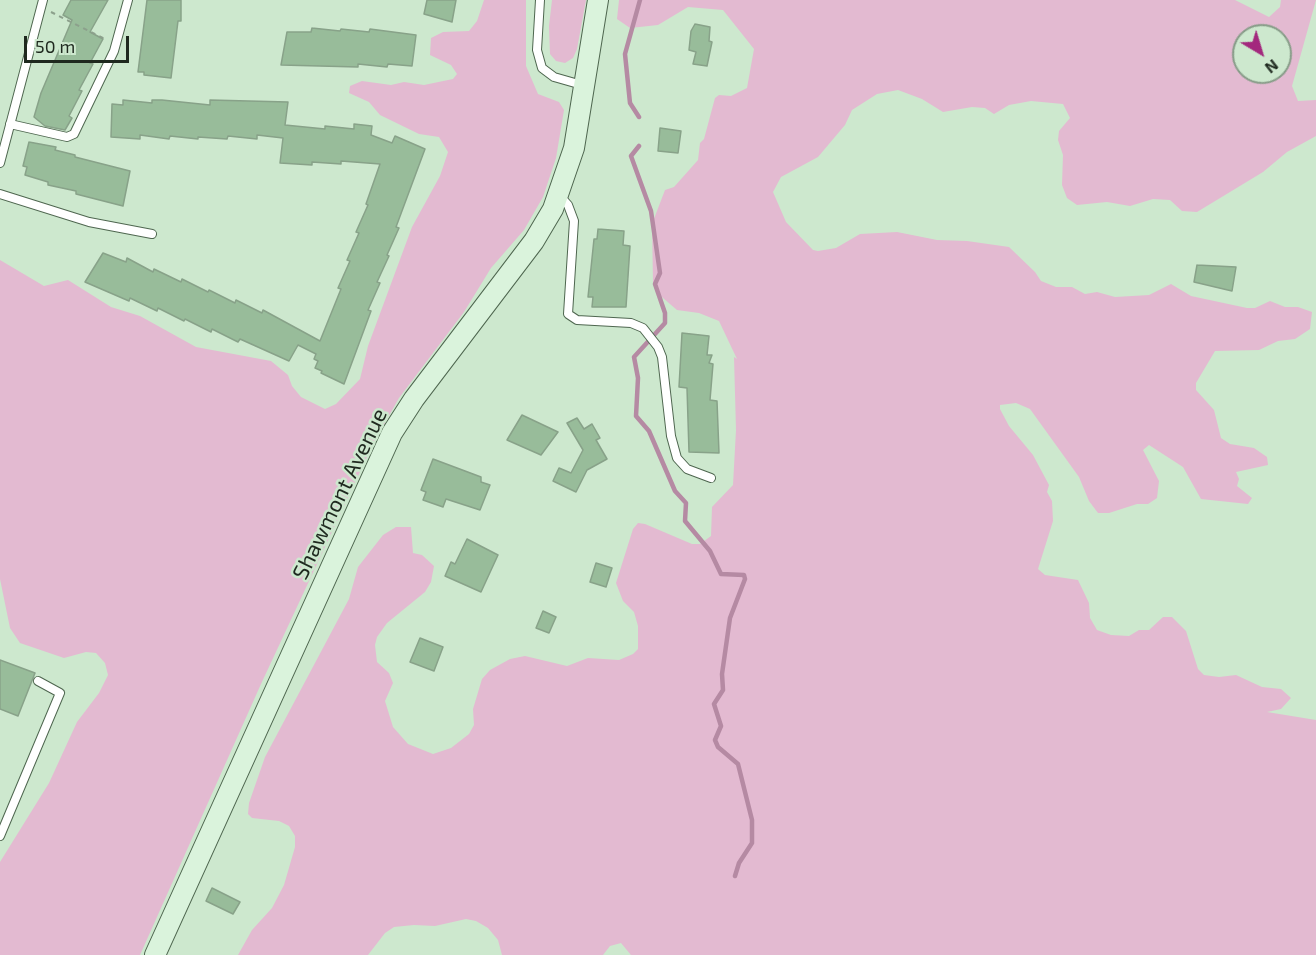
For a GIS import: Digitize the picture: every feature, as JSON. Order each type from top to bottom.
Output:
[{"type":"main road","name":"Shawmont Avenue","points":[[155,955],[392,433],[414,399],[534,241],[559,194],[574,148],[598,0]]},
{"type":"lane","points":[[10,124],[67,137],[73,136],[116,45],[128,0]]},
{"type":"lane","points":[[540,0],[537,50],[542,68],[554,77],[584,85]]},
{"type":"lane","points":[[0,163],[42,4]]},
{"type":"lane","points":[[0,194],[89,222],[152,234]]},
{"type":"lane","points":[[559,194],[568,205],[574,222],[568,314],[577,320],[631,323],[643,328],[658,347],[662,357],[673,450],[687,470],[711,478]]},
{"type":"lane","points":[[0,836],[60,693],[38,681]]},
{"type":"path","points":[[42,4],[116,45]]},
{"type":"shaded area","points":[[484,0],[526,0],[526,66],[538,94],[559,102],[564,110],[556,158],[543,197],[524,230],[491,268],[464,312],[399,398],[373,444],[261,684],[140,955],[0,955],[0,862],[49,783],[77,722],[99,693],[108,675],[105,663],[96,653],[86,652],[64,658],[20,643],[10,628],[0,579],[0,260],[44,286],[68,280],[111,307],[140,316],[196,347],[271,361],[288,375],[292,386],[301,397],[325,409],[336,404],[360,379],[368,346],[412,227],[440,176],[448,152],[439,137],[419,134],[380,115],[369,102],[349,93],[350,86],[362,81],[391,85],[404,82],[424,85],[453,79],[457,74],[451,65],[430,55],[431,38],[443,32],[469,31],[477,21]]},
{"type":"shaded area","points":[[552,0],[586,0],[577,49],[573,58],[565,63],[556,61],[550,54],[549,26]]},
{"type":"shaded area","points":[[619,0],[1235,0],[1269,17],[1280,7],[1281,0],[1316,0],[1292,86],[1298,101],[1316,100],[1316,136],[1287,152],[1263,172],[1197,212],[1182,211],[1170,200],[1153,199],[1130,206],[1107,202],[1077,205],[1067,198],[1062,185],[1063,155],[1058,140],[1059,131],[1070,118],[1063,104],[1031,101],[1009,105],[994,114],[985,108],[972,107],[943,112],[922,99],[898,90],[877,94],[852,110],[845,125],[818,157],[781,177],[773,192],[786,222],[813,250],[836,248],[860,234],[897,232],[937,240],[967,241],[1009,247],[1041,281],[1056,287],[1072,287],[1085,294],[1097,292],[1115,297],[1149,295],[1171,284],[1191,296],[1247,308],[1255,308],[1270,301],[1285,307],[1298,307],[1312,312],[1310,329],[1295,339],[1278,341],[1259,350],[1215,351],[1196,383],[1196,390],[1214,410],[1221,438],[1230,444],[1254,448],[1267,457],[1268,465],[1236,472],[1239,479],[1237,486],[1252,498],[1248,504],[1201,499],[1183,467],[1149,445],[1143,450],[1159,481],[1157,498],[1148,504],[1137,504],[1109,513],[1098,513],[1089,501],[1079,477],[1030,409],[1016,403],[1000,405],[1000,409],[1009,426],[1033,455],[1049,485],[1047,492],[1052,501],[1053,521],[1038,569],[1045,575],[1078,580],[1089,603],[1090,618],[1097,630],[1111,635],[1129,636],[1139,630],[1149,630],[1163,617],[1172,617],[1186,631],[1198,669],[1204,675],[1219,677],[1236,675],[1262,687],[1281,689],[1291,698],[1281,709],[1267,712],[1316,720],[1316,955],[631,955],[621,943],[610,946],[603,955],[502,955],[498,940],[488,928],[476,921],[466,919],[435,926],[394,927],[385,933],[368,955],[238,955],[252,930],[272,908],[284,885],[295,847],[295,836],[289,826],[279,821],[252,818],[248,814],[249,803],[265,757],[349,599],[358,567],[383,535],[396,527],[411,527],[413,553],[422,555],[434,566],[431,582],[425,592],[387,623],[377,637],[375,645],[377,662],[389,673],[393,683],[385,701],[393,727],[408,744],[433,754],[451,748],[469,734],[474,725],[473,709],[482,679],[490,670],[510,659],[525,656],[567,666],[588,658],[619,660],[633,654],[638,649],[638,626],[634,612],[623,601],[616,583],[633,529],[638,523],[645,524],[692,544],[700,544],[711,536],[712,507],[733,485],[736,430],[734,357],[737,359],[719,321],[699,313],[677,310],[656,292],[653,283],[652,224],[665,190],[674,187],[698,160],[700,143],[704,139],[715,98],[719,95],[731,96],[747,88],[754,49],[723,10],[688,7],[658,25],[630,28],[617,19]]},
{"type":"building","points":[[71,0],[108,0],[90,32],[103,39],[90,63],[93,64],[79,90],[82,91],[69,116],[72,118],[65,130],[45,126],[34,117],[41,93],[72,20],[63,15]]},
{"type":"building","points":[[147,0],[181,0],[181,21],[178,21],[171,78],[144,75],[144,72],[138,72]]},
{"type":"building","points":[[427,0],[456,0],[452,22],[424,14]]},
{"type":"building","points":[[695,24],[710,27],[709,41],[712,42],[707,66],[693,64],[696,52],[689,50],[691,31]]},
{"type":"building","points":[[312,28],[369,32],[370,29],[416,35],[412,66],[388,64],[387,67],[358,64],[358,67],[281,65],[287,32],[311,32]]},
{"type":"building","points":[[123,100],[152,103],[152,100],[162,100],[210,105],[210,100],[288,102],[285,125],[325,129],[325,126],[354,129],[354,124],[372,126],[371,135],[392,143],[395,136],[425,149],[396,227],[399,228],[387,255],[389,256],[377,282],[380,283],[368,310],[371,311],[344,384],[315,368],[318,361],[314,359],[316,354],[298,345],[289,361],[240,339],[238,342],[212,329],[211,332],[158,308],[157,311],[130,298],[129,301],[85,282],[103,253],[126,262],[127,258],[153,272],[154,269],[181,282],[182,279],[262,313],[263,310],[320,341],[341,289],[338,288],[350,261],[347,260],[359,233],[356,232],[368,205],[366,204],[380,164],[341,161],[341,164],[312,162],[312,165],[280,163],[283,138],[257,135],[257,139],[228,136],[227,139],[170,136],[169,139],[140,135],[140,139],[111,137],[112,104],[123,105]]},
{"type":"building","points":[[660,128],[681,131],[678,153],[658,151]]},
{"type":"building","points":[[29,142],[56,147],[55,150],[75,155],[75,157],[130,171],[123,206],[76,194],[76,191],[48,185],[48,182],[25,175],[27,167],[23,166]]},
{"type":"building","points":[[598,229],[624,231],[623,245],[630,246],[626,307],[592,307],[593,297],[588,297],[594,239],[597,239]]},
{"type":"building","points":[[1197,265],[1236,267],[1232,291],[1194,282]]},
{"type":"building","points":[[682,333],[709,336],[707,355],[712,355],[709,363],[713,364],[710,400],[717,401],[719,453],[689,452],[687,388],[679,387]]},
{"type":"building","points":[[522,415],[558,432],[541,455],[507,440]]},
{"type":"building","points":[[577,418],[584,429],[592,424],[600,438],[596,440],[607,459],[587,470],[576,492],[553,481],[559,468],[571,473],[583,450],[567,423]]},
{"type":"building","points":[[433,459],[481,477],[481,482],[490,485],[480,510],[446,499],[443,507],[423,500],[426,492],[421,490]]},
{"type":"building","points":[[467,539],[498,555],[481,592],[445,576],[451,562],[455,564]]},
{"type":"building","points":[[596,563],[612,568],[606,587],[590,582]]},
{"type":"building","points":[[543,611],[556,617],[549,633],[536,628]]},
{"type":"building","points":[[420,638],[443,647],[434,671],[410,662]]},
{"type":"building","points":[[0,660],[35,673],[18,716],[0,709]]},
{"type":"building","points":[[212,888],[240,902],[233,914],[206,901]]},
{"type":"waterway","points":[[639,117],[630,103],[625,54],[640,0]]},
{"type":"waterway","points":[[639,146],[631,156],[651,211],[660,273],[655,284],[665,313],[665,323],[634,357],[638,378],[636,416],[649,431],[675,491],[686,503],[685,521],[710,551],[721,574],[744,575],[745,579],[730,618],[722,674],[723,690],[714,704],[721,726],[715,740],[718,747],[738,764],[752,820],[752,843],[739,863],[735,876]]}]
